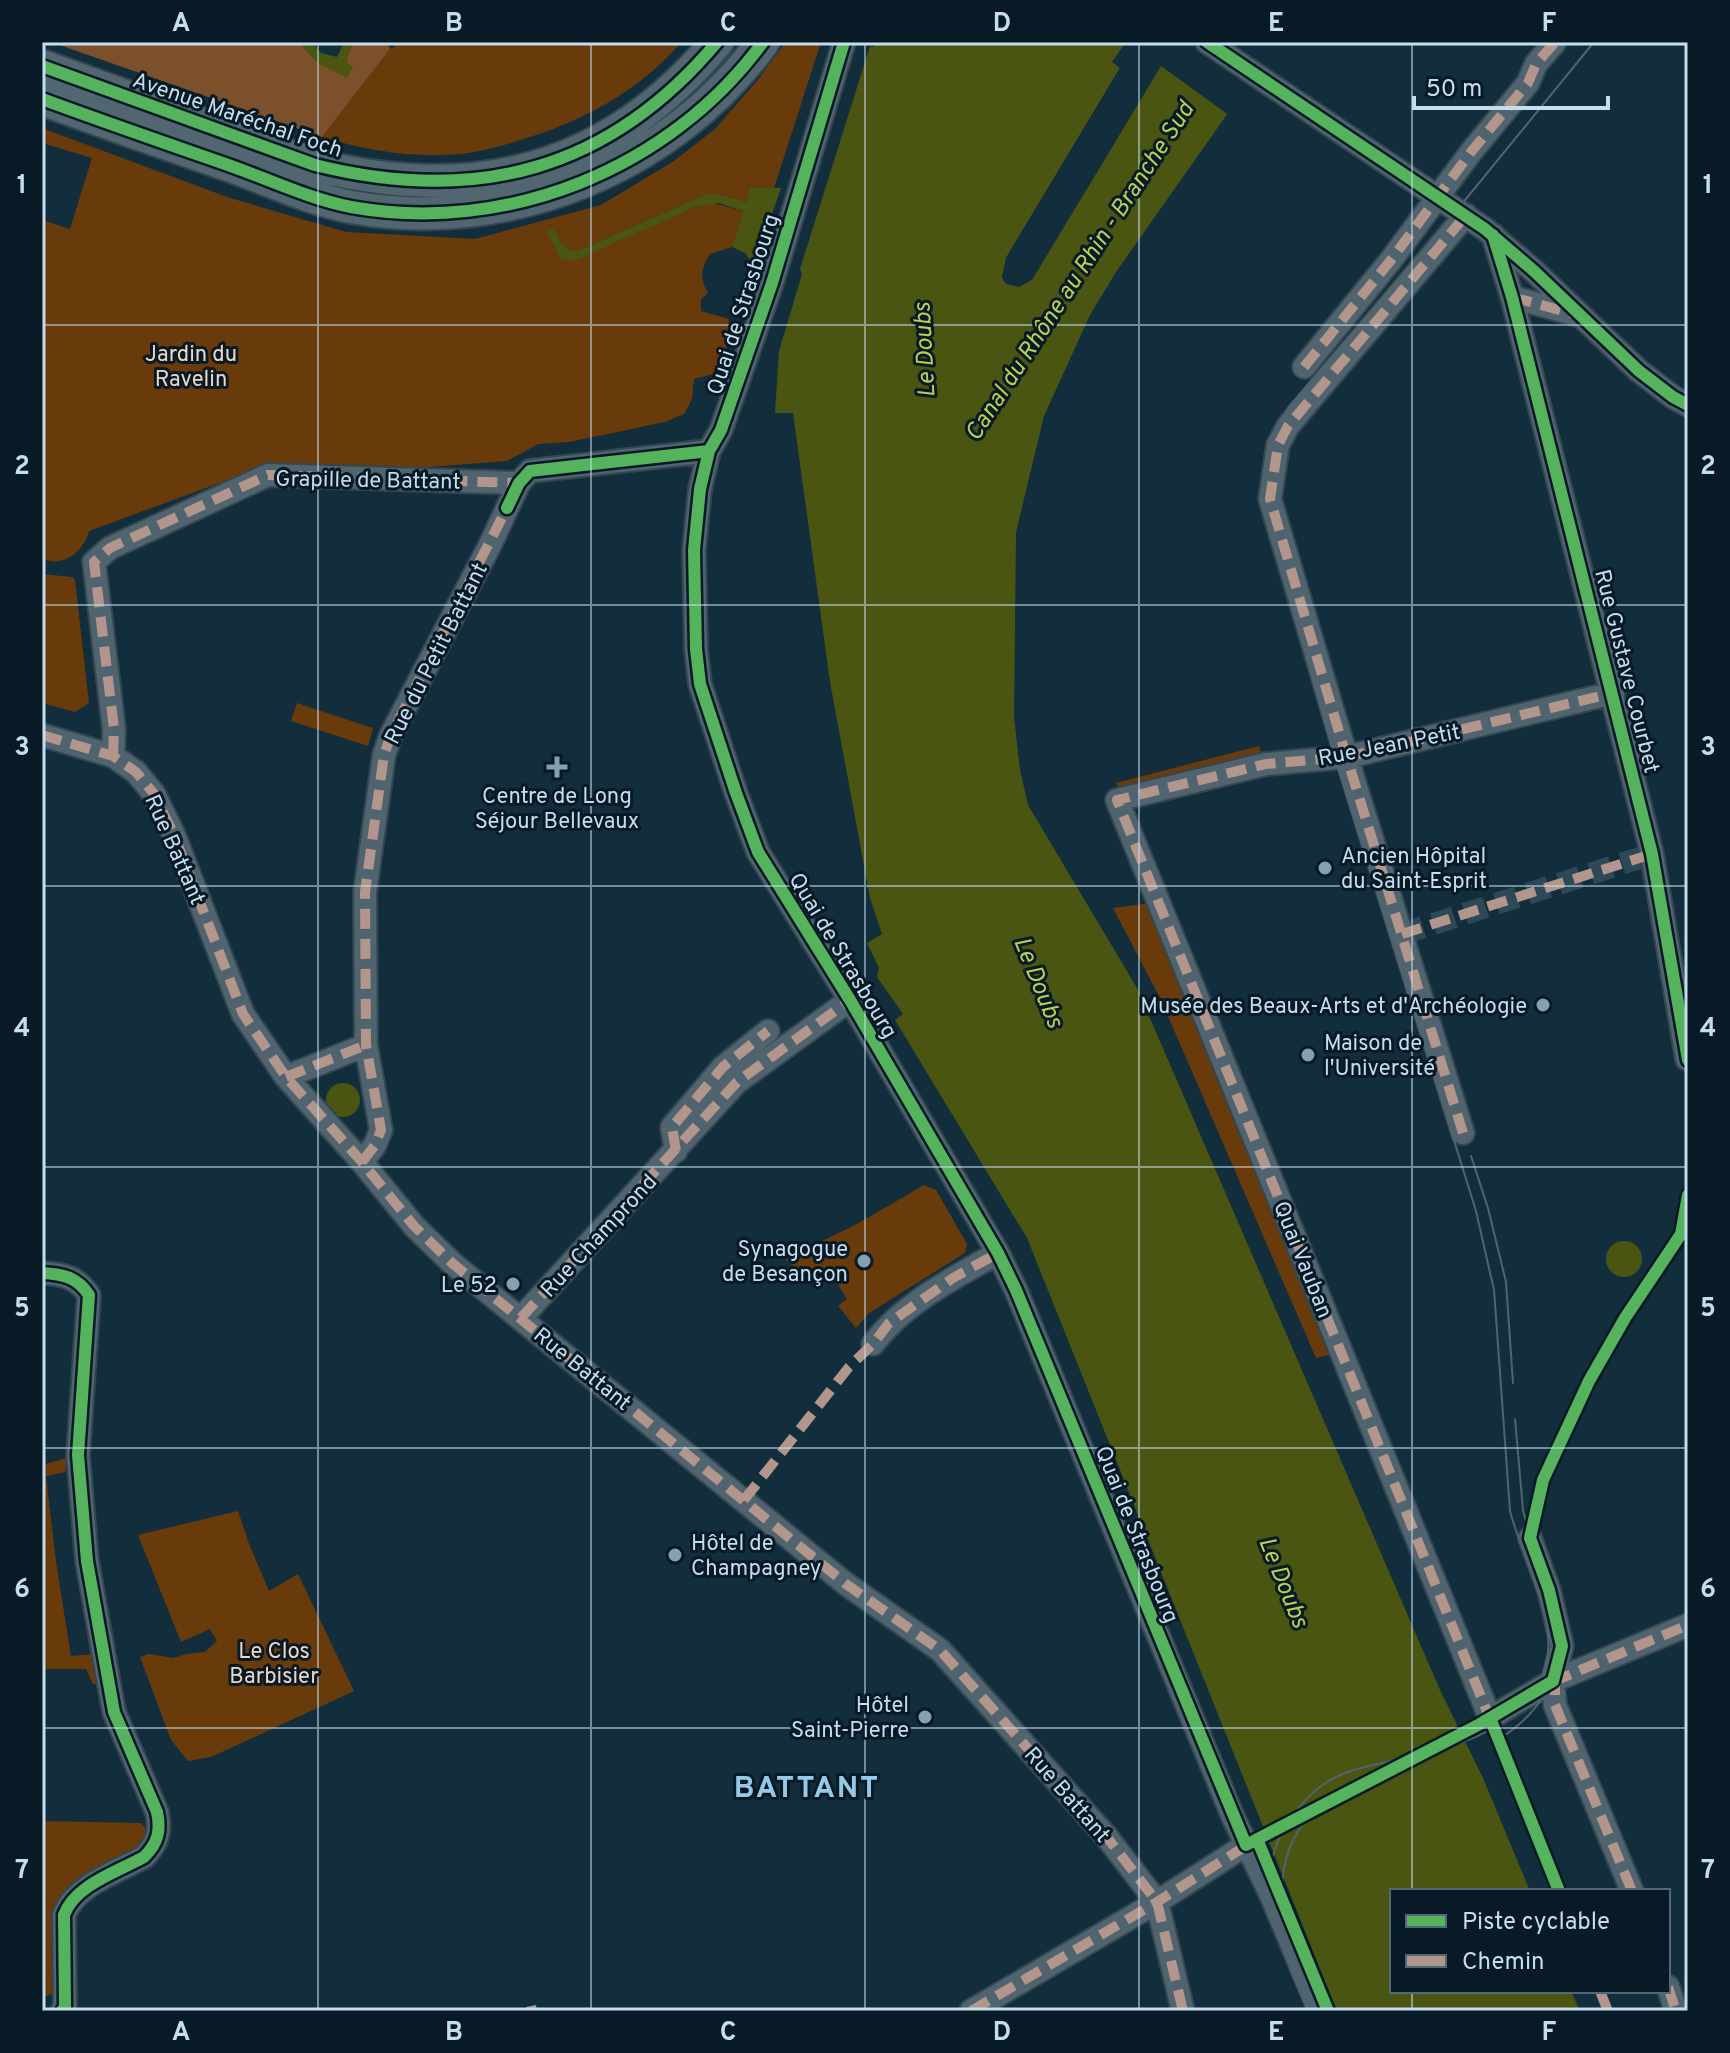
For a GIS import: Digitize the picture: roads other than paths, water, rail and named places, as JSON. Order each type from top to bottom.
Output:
[{"type":"main road","name":"Avenue Maréchal Foch","points":[[42,66],[315,165],[404,182],[451,182],[531,169],[605,138],[637,119],[665,96],[695,69],[717,42]]},
{"type":"main road","points":[[42,99],[294,189],[351,206],[410,212],[470,212],[524,202],[574,186],[638,155],[696,114],[763,42]]},
{"type":"street","name":"Quai de Strasbourg","points":[[844,42],[772,283],[721,430],[709,451],[700,489],[694,550],[696,649],[700,684],[758,852],[850,1000],[998,1253],[1016,1290],[1246,1845],[1320,2011]]},
{"type":"street","points":[[1207,42],[1493,235],[1639,371],[1688,405]]},
{"type":"street","points":[[1304,367],[1528,83],[1536,64],[1555,42]]},
{"type":"street","points":[[1463,1133],[1270,499],[1278,445],[1296,416],[1466,215]]},
{"type":"street","name":"Rue Gustave Courbet","points":[[1493,235],[1512,297],[1652,854],[1687,1059]]},
{"type":"street","points":[[1512,297],[1583,316]]},
{"type":"street","points":[[519,483],[530,471],[709,451]]},
{"type":"street","name":"Grapille de Battant","points":[[113,756],[114,729],[94,562],[110,548],[268,475],[519,483]]},
{"type":"street","name":"Rue du Petit Battant","points":[[362,1162],[375,1145],[381,1130],[366,1045],[366,881],[384,755],[391,735],[519,483]]},
{"type":"street","name":"Rue Jean Petit","points":[[1117,800],[1266,764],[1347,757],[1613,693]]},
{"type":"street","name":"Rue Battant","points":[[42,735],[113,756],[136,772],[154,794],[174,835],[243,1014],[286,1077],[414,1226],[452,1263],[846,1584],[940,1650],[1106,1836],[1157,1902]]},
{"type":"street","name":"Quai Vauban","points":[[1117,800],[1490,1718],[1553,1681]]},
{"type":"street","name":"Rue Champrond","points":[[521,1318],[737,1082],[850,1000]]},
{"type":"street","points":[[676,1151],[672,1127],[723,1067],[768,1031]]},
{"type":"street","points":[[286,1077],[366,1045]]},
{"type":"street","points":[[873,1344],[889,1323],[953,1278],[998,1253]]},
{"type":"street","points":[[42,1273],[63,1274],[80,1282],[89,1295],[78,1455],[87,1561],[114,1712],[157,1812],[160,1828],[153,1848],[144,1857],[78,1893],[69,1903],[64,1915],[65,2007],[62,2011]]},
{"type":"street","points":[[1530,1538],[1549,1590],[1562,1646],[1553,1681],[1555,1705],[1631,1889]]},
{"type":"street","points":[[1553,1681],[1688,1625]]},
{"type":"street","points":[[971,2011],[1157,1902],[1246,1845]]},
{"type":"street","points":[[1157,1902],[1183,2011]]},
{"type":"water","points":[[299,42],[312,42],[321,53],[337,57],[344,42],[353,42],[347,63],[353,67],[347,78],[319,64]]},
{"type":"water","points":[[876,42],[1126,42],[1113,62],[1120,68],[1006,258],[1002,278],[1019,287],[1032,279],[1175,42],[1278,42],[1116,272],[1090,315],[1044,416],[1016,532],[1014,717],[1020,770],[1028,805],[1137,988],[1529,1889],[1390,1889],[1390,1993],[1572,1993],[1580,2011],[1337,2011],[1027,1238],[895,1020],[903,1014],[877,977],[879,968],[867,943],[882,934],[870,898],[830,682],[793,413],[775,413],[779,351],[802,274],[800,269],[870,46],[874,47]]},
{"type":"water","points":[[750,187],[781,188],[754,266],[745,253],[732,247],[743,211],[719,203],[698,206],[574,261],[561,259],[546,231],[554,229],[565,247],[577,251],[706,194],[719,194],[746,202]]},
{"type":"water","points":[[343,1083],[355,1088],[360,1100],[355,1112],[343,1117],[331,1112],[326,1100],[331,1088]]},
{"type":"water","points":[[1624,1241],[1637,1246],[1642,1259],[1637,1272],[1624,1277],[1611,1272],[1606,1259],[1611,1246]]},
{"type":"tunnel","points":[[1402,934],[1652,854]]},
{"type":"tram line","points":[[1308,2011],[1280,1940],[1270,1896],[1272,1859],[1290,1819],[1315,1791],[1342,1774],[1456,1745],[1500,1724],[1521,1708],[1537,1686],[1548,1652],[1548,1636],[1541,1600],[1510,1511],[1494,1290],[1476,1211],[1335,758],[1262,500],[1264,474],[1276,430],[1289,407],[1439,232],[1594,42]]},
{"type":"tram line","points":[[1471,1156],[1488,1208],[1506,1282],[1513,1383]]},
{"type":"tram line","points":[[1515,1419],[1523,1510],[1530,1538]]},
{"type":"tram line","points":[[1496,1741],[1529,1715],[1553,1681]]},
{"type":"tram line","points":[[1282,1888],[1289,1850],[1308,1818],[1335,1794],[1370,1777]]},
{"type":"place","name":"Centre de Long Séjour Bellevaux","points":[[557,767]]},
{"type":"place","name":"Ancien Hôpital du Saint-Esprit","points":[[1325,868]]},
{"type":"place","name":"Musée des Beaux-Arts et d'Archéologie","points":[[1543,1005]]},
{"type":"place","name":"Maison de l'Université","points":[[1308,1055]]},
{"type":"place","name":"Synagogue de Besançon","points":[[864,1261]]},
{"type":"place","name":"Le 52","points":[[513,1284]]},
{"type":"place","name":"Hôtel de Champagney","points":[[675,1555]]},
{"type":"place","name":"Hôtel Saint-Pierre","points":[[925,1717]]},
{"type":"district","name":"BATTANT","points":[[807,1787]]},
{"type":"water label","name":"Canal du Rhône au Rhin - Branche Sud","points":[[1079,271]]},
{"type":"water label","name":"Le Doubs","points":[[924,350]]},
{"type":"water label","name":"Le Doubs","points":[[1039,982]]},
{"type":"water label","name":"Le Doubs","points":[[1284,1582]]},
{"type":"park label","name":"Jardin du Ravelin","points":[[191,366]]},
{"type":"park label","name":"Le Clos Barbisier","points":[[274,1662]]}]
